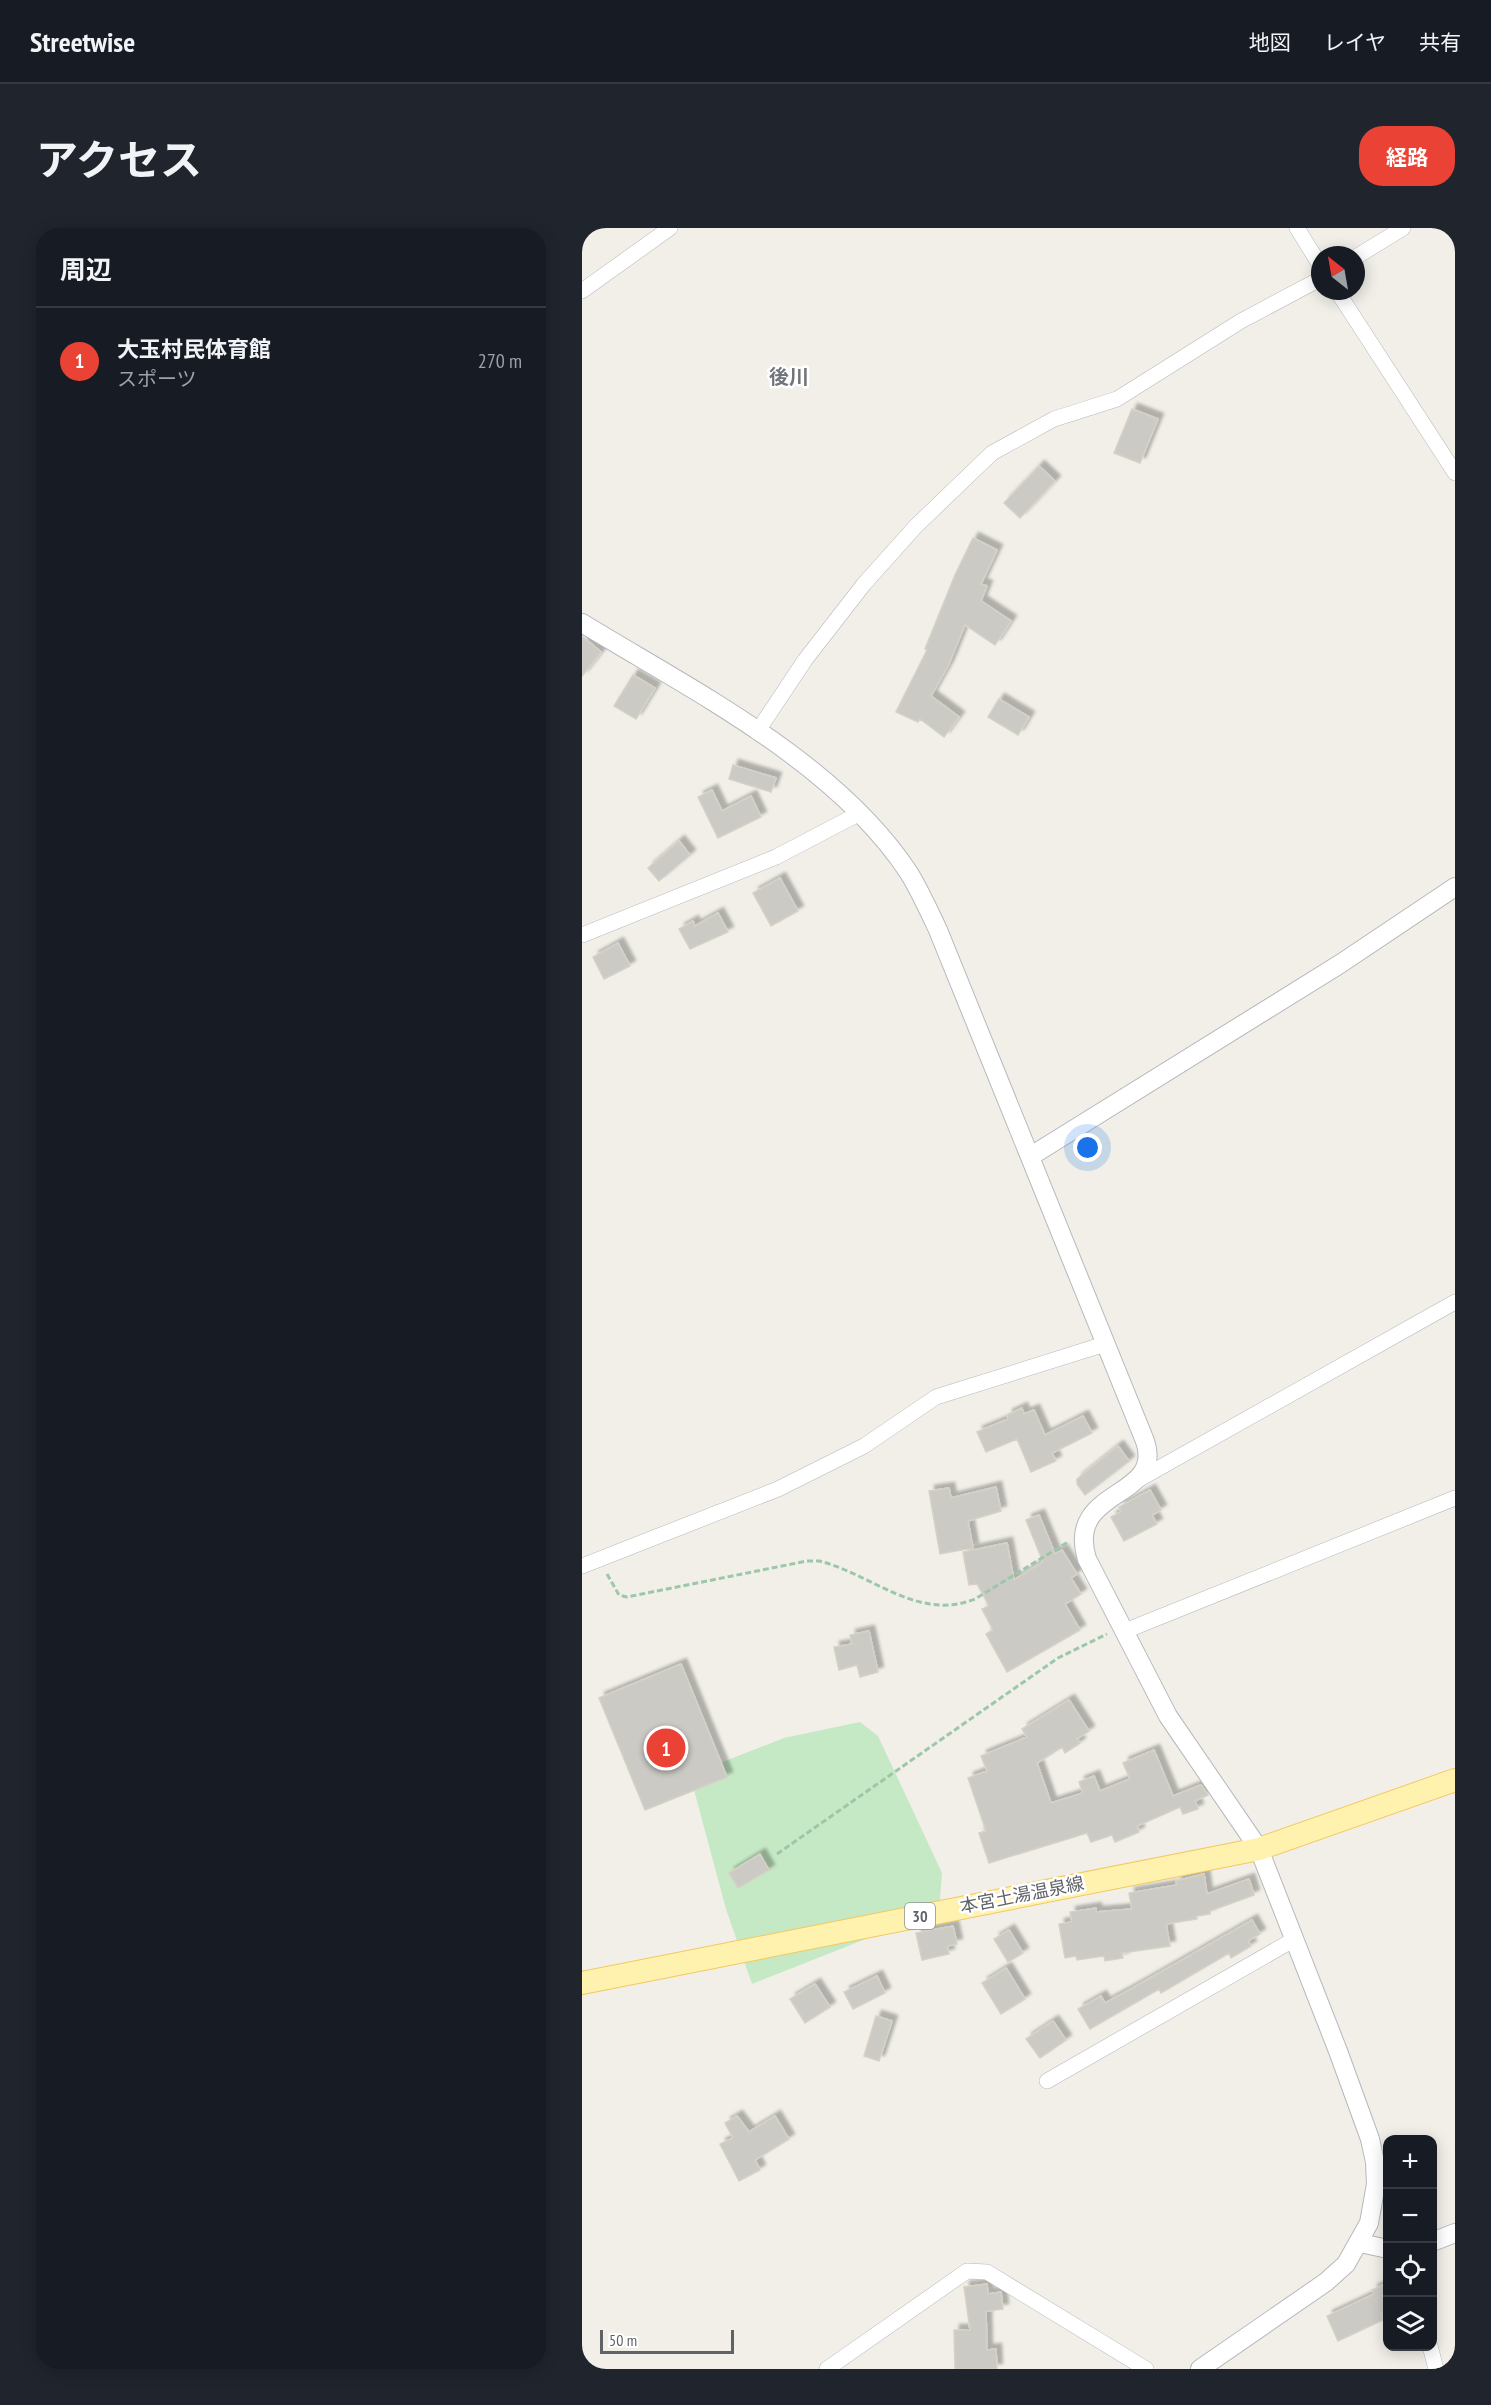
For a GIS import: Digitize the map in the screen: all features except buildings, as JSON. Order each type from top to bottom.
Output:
[{"type":"main road","name":"本宮土湯温泉線","points":[[582,1983],[1258,1849],[1455,1780]]},
{"type":"street","points":[[582,291],[670,228]]},
{"type":"street","points":[[1297,228],[1311,251]]},
{"type":"street","points":[[1365,251],[1403,228]]},
{"type":"street","points":[[758,732],[805,660],[864,584],[915,526],[992,453],[1054,419],[1117,399],[1241,321],[1311,284]]},
{"type":"street","points":[[1343,300],[1455,473]]},
{"type":"street","points":[[582,623],[758,732],[813,769],[860,813],[909,873],[938,930],[1148,1449],[1147,1466],[1136,1481]]},
{"type":"street","points":[[582,935],[776,857],[860,813]]},
{"type":"street","points":[[1031,1156],[1340,964],[1455,887]]},
{"type":"street","points":[[1200,2369],[1326,2282],[1346,2264],[1360,2243],[1369,2223],[1374,2205],[1375,2162],[1370,2139],[1258,1849],[1168,1716],[1119,1631],[1086,1559],[1082,1534],[1090,1516],[1136,1481],[1455,1302]]},
{"type":"street","points":[[582,1566],[778,1489],[864,1446],[936,1397],[1105,1344]]},
{"type":"street","points":[[1119,1631],[1455,1498]]},
{"type":"street","points":[[1047,2080],[1293,1940]]},
{"type":"street","points":[[1437,2240],[1455,2233]]},
{"type":"street","points":[[1360,2243],[1383,2248]]},
{"type":"street","points":[[827,2369],[967,2271],[987,2272],[1146,2369]]},
{"type":"street","points":[[1431,2351],[1436,2369]]},
{"type":"path","points":[[599,1559],[622,1597],[652,1594],[810,1561],[831,1565],[915,1602],[937,1606],[964,1603],[975,1599],[1082,1534]]},
{"type":"path","points":[[777,1854],[1058,1658],[1119,1631]]},
{"type":"green space","points":[[860,1722],[878,1736],[942,1873],[939,1910],[752,1984],[726,1909],[690,1775],[784,1738]]},
{"type":"place","name":"大玉村民体育館","points":[[666,1748]]},
{"type":"district","name":"後川","points":[[789,377]]}]
